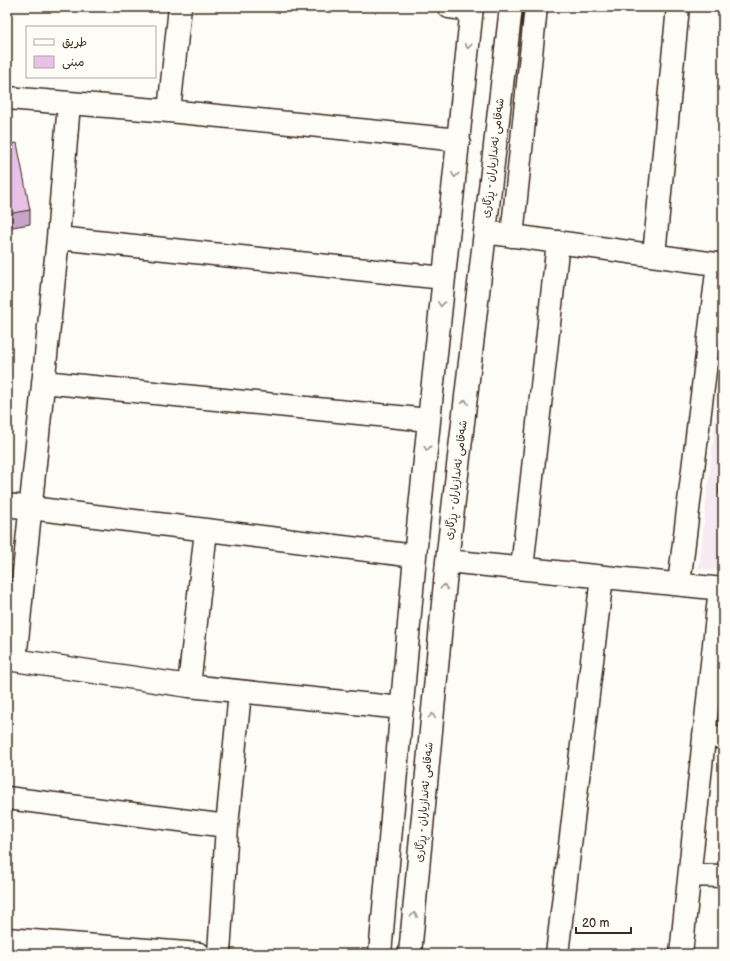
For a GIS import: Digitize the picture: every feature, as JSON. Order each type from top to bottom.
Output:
[{"type":"street","points":[[170,111],[180,7]]},
{"type":"street","points":[[380,954],[416,556],[472,8],[449,7]]},
{"type":"street","name":"شەقامی ئەندازیاران - ڕزگاری","points":[[410,954],[447,561],[511,7]]},
{"type":"street","points":[[512,236],[536,7]]},
{"type":"street","points":[[654,255],[678,7]]},
{"type":"street","points":[[7,98],[170,111],[458,140]]},
{"type":"street","points":[[69,103],[58,238],[30,508],[11,660],[189,686],[402,708]]},
{"type":"street","points":[[485,232],[720,264],[679,584]]},
{"type":"street","points":[[58,238],[444,278]]},
{"type":"street","points":[[522,568],[558,242]]},
{"type":"street","points":[[438,341],[472,344]]},
{"type":"street","points":[[43,382],[430,420]]},
{"type":"street","points":[[7,505],[416,556]]},
{"type":"street","points":[[189,686],[206,530]]},
{"type":"street","points":[[447,561],[721,588],[714,737],[690,875],[681,954]]},
{"type":"street","points":[[557,954],[602,577]]},
{"type":"street","points":[[219,954],[227,826],[240,692]]},
{"type":"street","points":[[7,798],[227,826]]},
{"type":"street","points":[[690,875],[723,876]]},
{"type":"street","points":[[7,939],[199,954]]},
{"type":"shaded area","points":[[723,351],[723,571],[699,569]]},
{"type":"building","points":[[17,143],[30,210],[7,214],[7,145]]},
{"type":"building","points":[[723,457],[723,484],[719,483]]}]
